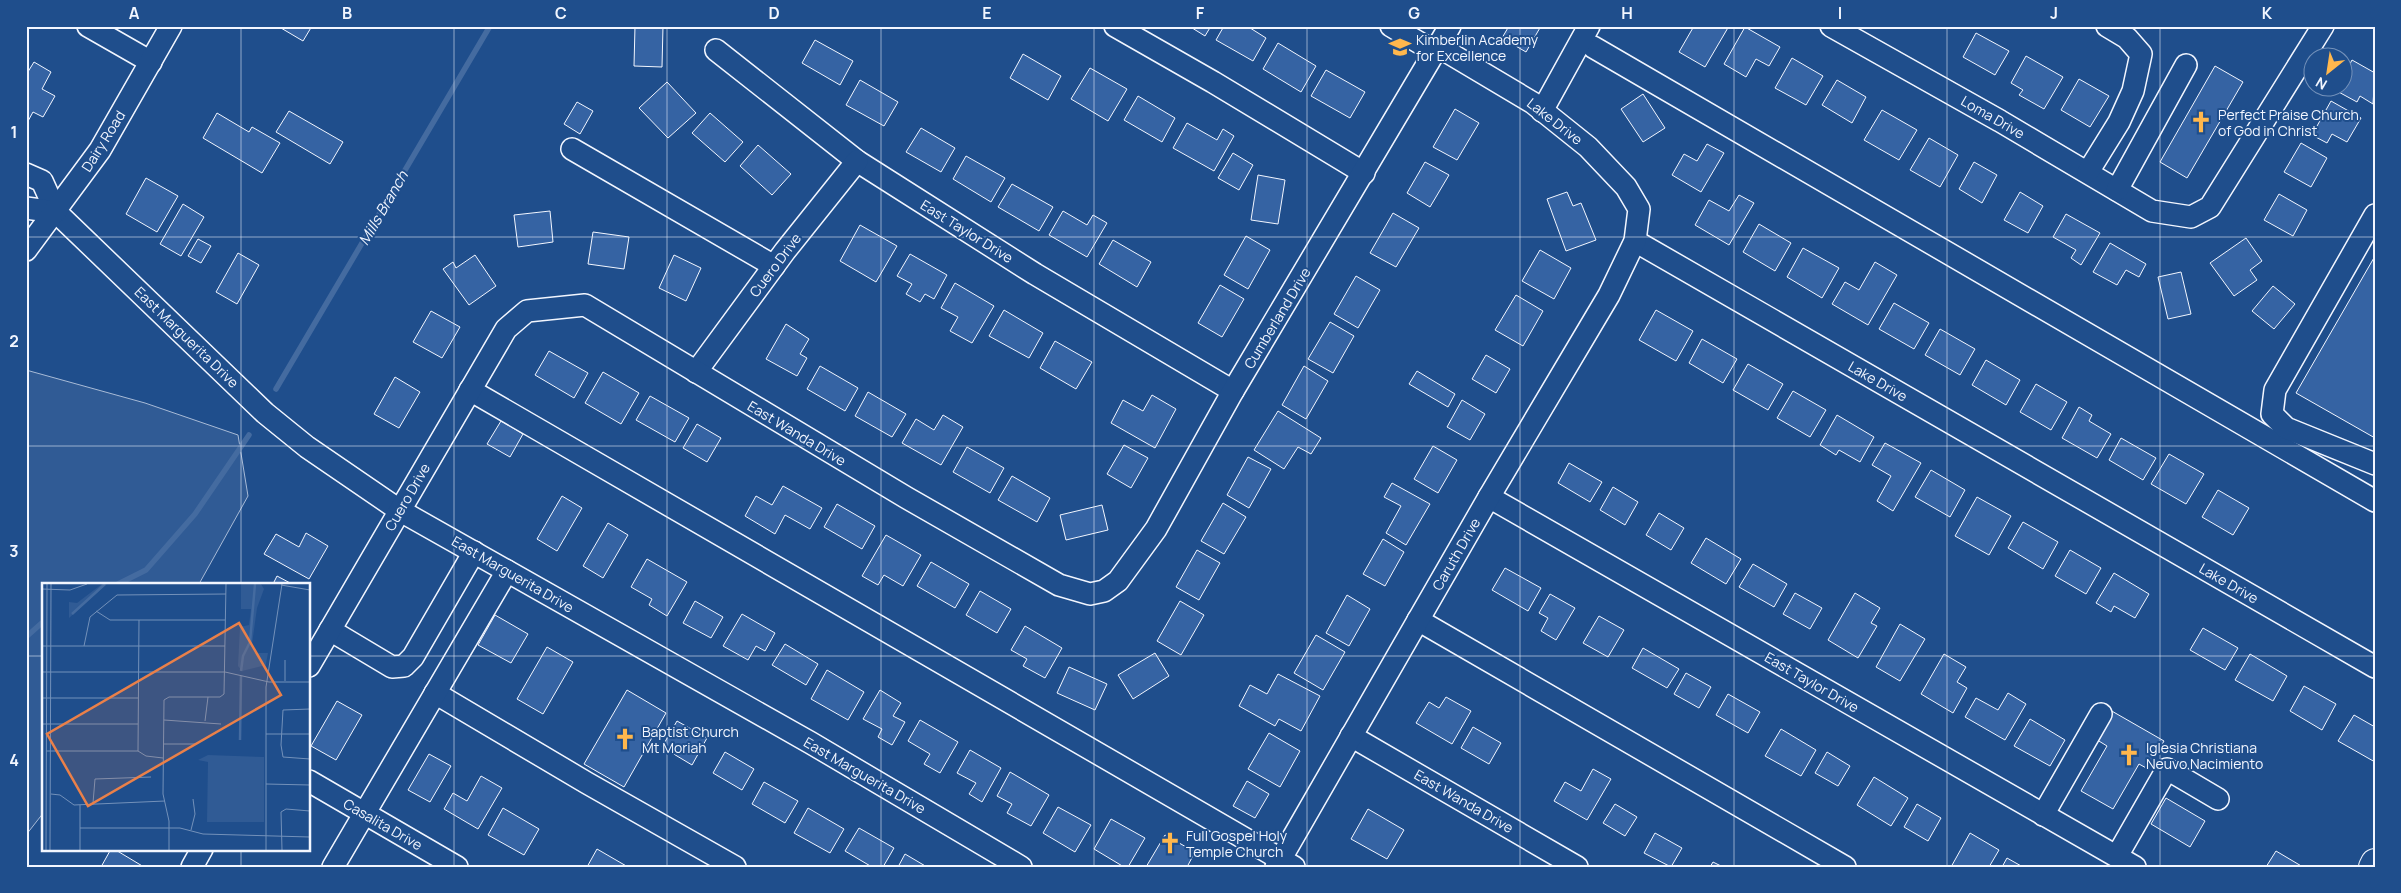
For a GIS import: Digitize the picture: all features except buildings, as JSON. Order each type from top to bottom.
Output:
[{"type":"main road","points":[[2373,867],[2375,863]]},
{"type":"street","points":[[88,26],[151,62]]},
{"type":"street","name":"Dairy Road","points":[[26,250],[56,212],[100,150],[171,26]]},
{"type":"street","points":[[1115,26],[1214,82],[1364,173]]},
{"type":"street","name":"Lake Drive","points":[[1390,26],[1437,49],[1542,111],[1588,147],[1626,187],[1639,210],[1635,241],[2375,667]]},
{"type":"street","name":"Cumberland Drive","points":[[1090,594],[1104,591],[1118,581],[1156,529],[1233,391],[1450,26]]},
{"type":"street","points":[[1542,111],[1589,26]]},
{"type":"street","name":"Loma Drive","points":[[1831,26],[2088,172],[2152,211],[2191,217],[2210,207],[2324,26]]},
{"type":"street","points":[[2088,172],[2119,122],[2133,91],[2141,54],[2127,38],[2107,26]]},
{"type":"street","points":[[1593,47],[2375,501]]},
{"type":"street","name":"East Taylor Drive","points":[[716,50],[857,161],[1035,274],[1233,391]]},
{"type":"street","points":[[2117,190],[2186,64]]},
{"type":"street","points":[[572,149],[774,266]]},
{"type":"street","name":"Cuero Drive","points":[[696,372],[774,266],[857,161]]},
{"type":"street","points":[[26,174],[42,181],[56,212]]},
{"type":"street","points":[[26,208],[56,212]]},
{"type":"street","name":"East Marguerita Drive","points":[[56,212],[265,413],[307,447],[399,510],[811,743],[1021,867]]},
{"type":"street","points":[[2375,215],[2275,390],[2272,414],[2286,428],[2375,464]]},
{"type":"street","name":"Caruth Drive","points":[[1283,864],[1351,736],[1489,496],[1609,295],[1635,241]]},
{"type":"street","name":"East Wanda Drive","points":[[506,329],[527,311],[585,305],[907,498],[1059,585],[1090,594]]},
{"type":"street","name":"Cuero Drive","points":[[310,664],[506,329]]},
{"type":"street","points":[[470,390],[1283,864]]},
{"type":"street","name":"East Taylor Drive","points":[[1489,496],[2126,862]]},
{"type":"street","points":[[330,630],[392,667],[404,666],[413,657],[474,552]]},
{"type":"street","points":[[333,867],[507,571]]},
{"type":"street","points":[[1418,620],[1845,867]]},
{"type":"street","points":[[435,693],[587,783],[735,867]]},
{"type":"street","points":[[2043,814],[2101,714]]},
{"type":"street","name":"East Wanda Drive","points":[[1351,736],[1577,867]]},
{"type":"street","points":[[2126,862],[2167,769],[2218,798]]},
{"type":"street","name":"Casalita Drive","points":[[310,782],[457,867]]},
{"type":"street","points":[[192,867],[201,850]]},
{"type":"shaded area","points":[[26,370],[145,403],[238,435],[248,496],[200,583],[42,583],[42,815],[26,835]]},
{"type":"waterway","name":"Mills Branch","points":[[276,389],[490,26]]},
{"type":"waterway","name":"Mills Branch","points":[[120,583],[146,570],[195,514],[249,435]]},
{"type":"waterway","name":"Mills Branch","points":[[26,637],[42,623]]},
{"type":"place","name":"Kimberlin Academy for Excellence","points":[[1400,47]]},
{"type":"place","name":"Perfect Praise Church of God in Christ","points":[[2201,122]]},
{"type":"place","name":"Baptist Church Mt Moriah","points":[[625,739]]},
{"type":"place","name":"Iglesia Christiana Neuvo Nacimiento","points":[[2129,755]]},
{"type":"place","name":"Full Gospel Holy Temple Church","points":[[1170,843]]}]
